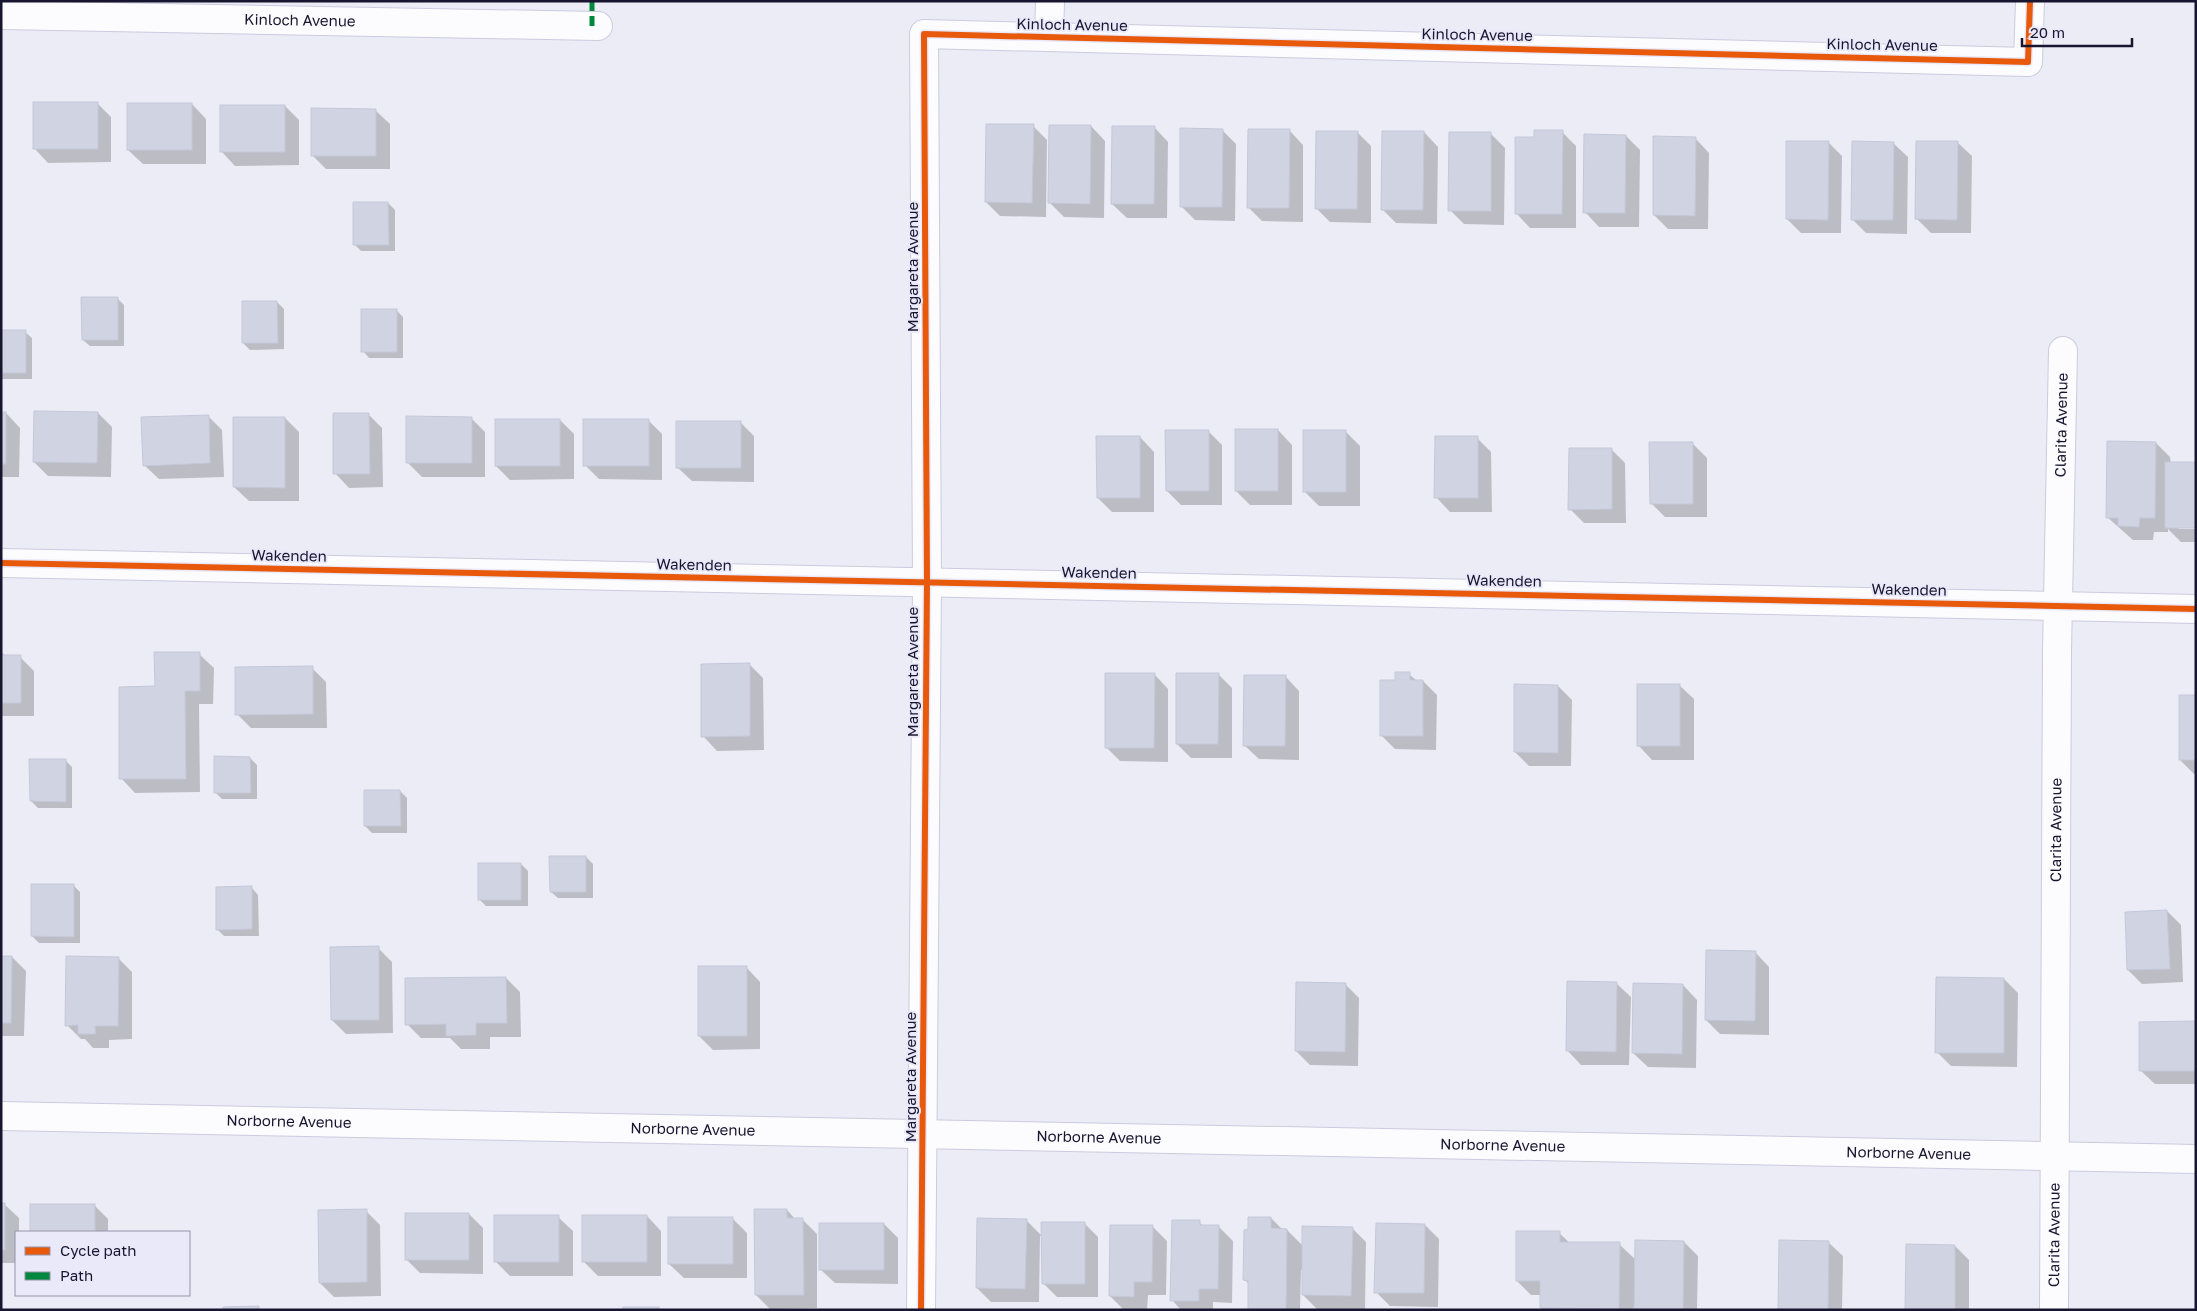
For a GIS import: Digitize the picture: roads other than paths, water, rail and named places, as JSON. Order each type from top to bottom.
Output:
[{"type":"street","points":[[1049,37],[1050,1]]},
{"type":"street","name":"Kinloch Avenue","points":[[924,34],[2028,62],[2030,1]]},
{"type":"street","name":"Kinloch Avenue","points":[[1,16],[598,26]]},
{"type":"street","name":"Margareta Avenue","points":[[922,1310],[926,582],[924,34]]},
{"type":"street","name":"Clarita Avenue","points":[[2054,1310],[2057,605],[2063,351]]},
{"type":"street","name":"Wakenden","points":[[1,562],[2196,609]]},
{"type":"street","name":"Norborne Avenue","points":[[1,1116],[2196,1159]]}]
